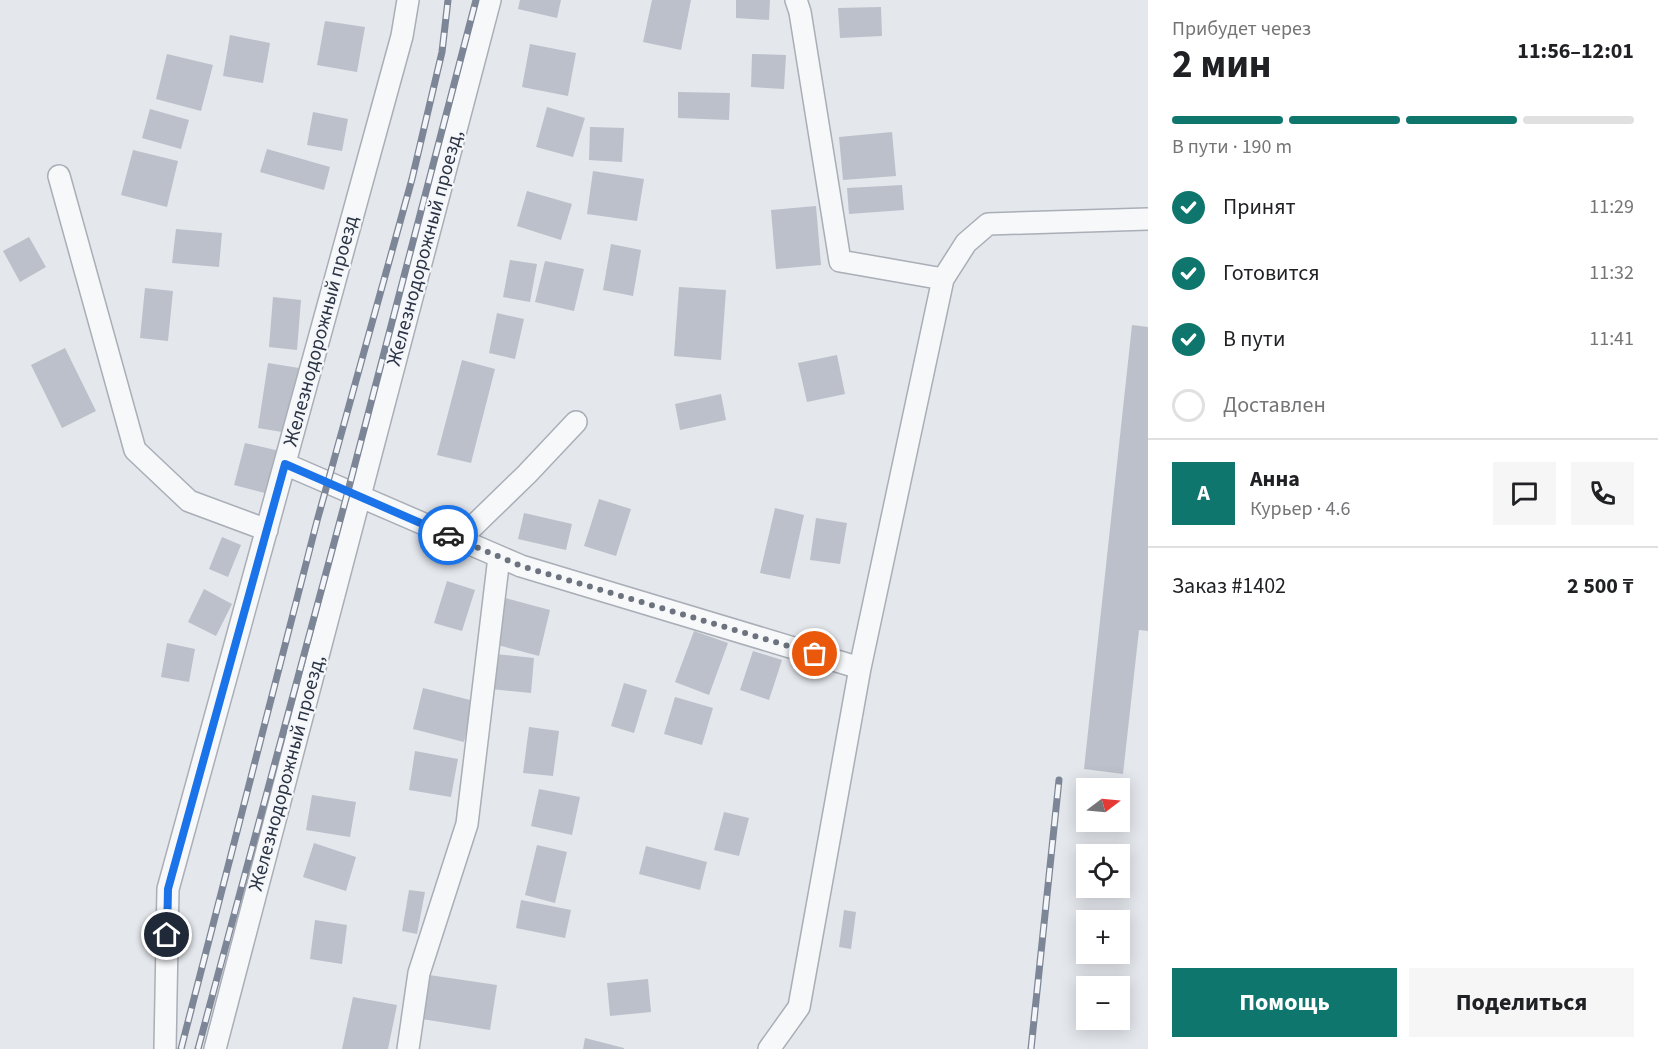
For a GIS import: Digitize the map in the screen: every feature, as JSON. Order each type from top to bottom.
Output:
[{"type":"street","name":"Железнодорожный проезд","points":[[165,1049],[168,889],[402,36],[408,0]]},
{"type":"street","name":"Железнодорожный проезд,","points":[[215,1049],[490,0]]},
{"type":"street","points":[[796,0],[800,12],[840,261],[943,279]]},
{"type":"street","points":[[59,176],[135,450],[189,501],[267,530]]},
{"type":"street","points":[[769,1049],[799,1007],[860,668],[943,279],[966,243],[988,224],[1148,219]]},
{"type":"street","points":[[459,540],[527,474],[576,422]]},
{"type":"street","points":[[285,464],[521,566],[860,668]]},
{"type":"street","points":[[408,1049],[419,973],[467,824],[499,557]]},
{"type":"building","points":[[520,0],[561,0],[557,18],[518,9]]},
{"type":"building","points":[[652,0],[691,0],[681,50],[643,42]]},
{"type":"building","points":[[736,0],[770,0],[769,20],[736,18]]},
{"type":"building","points":[[881,7],[882,36],[840,38],[838,8]]},
{"type":"building","points":[[325,21],[365,27],[357,72],[317,65]]},
{"type":"building","points":[[230,35],[270,43],[263,83],[223,76]]},
{"type":"building","points":[[530,44],[576,53],[568,96],[522,87]]},
{"type":"building","points":[[167,54],[213,65],[201,111],[156,99]]},
{"type":"building","points":[[752,54],[786,55],[784,89],[751,87]]},
{"type":"building","points":[[678,92],[730,93],[729,120],[678,118]]},
{"type":"building","points":[[547,107],[585,118],[573,157],[536,147]]},
{"type":"building","points":[[150,109],[189,120],[181,149],[142,138]]},
{"type":"building","points":[[313,112],[348,119],[342,151],[307,145]]},
{"type":"building","points":[[590,127],[624,128],[622,162],[589,160]]},
{"type":"building","points":[[892,132],[896,176],[843,180],[839,137]]},
{"type":"building","points":[[267,149],[330,167],[324,190],[260,172]]},
{"type":"building","points":[[133,150],[178,161],[167,207],[121,195]]},
{"type":"building","points":[[593,171],[644,179],[637,221],[587,214]]},
{"type":"building","points":[[902,185],[904,210],[849,214],[847,188]]},
{"type":"building","points":[[527,191],[572,204],[561,240],[517,226]]},
{"type":"building","points":[[816,206],[821,265],[776,269],[771,210]]},
{"type":"building","points":[[176,229],[222,233],[219,267],[172,263]]},
{"type":"building","points":[[29,237],[46,267],[20,282],[3,251]]},
{"type":"building","points":[[611,244],[641,250],[633,296],[603,290]]},
{"type":"building","points":[[510,260],[537,264],[530,302],[503,297]]},
{"type":"building","points":[[545,261],[584,269],[574,311],[535,302]]},
{"type":"building","points":[[679,287],[726,290],[721,360],[674,356]]},
{"type":"building","points":[[145,288],[173,291],[168,341],[140,338]]},
{"type":"building","points":[[273,297],[301,300],[297,350],[269,347]]},
{"type":"building","points":[[497,313],[524,319],[515,359],[489,353]]},
{"type":"building","points":[[1132,325],[1148,327],[1148,631],[1139,630],[1123,774],[1084,769]]},
{"type":"building","points":[[65,348],[96,411],[62,428],[31,365]]},
{"type":"building","points":[[837,355],[845,394],[807,402],[798,363]]},
{"type":"building","points":[[462,360],[495,369],[471,463],[437,455]]},
{"type":"building","points":[[268,363],[299,368],[288,433],[258,428]]},
{"type":"building","points":[[721,394],[726,420],[680,430],[675,404]]},
{"type":"building","points":[[245,443],[284,452],[273,495],[234,485]]},
{"type":"building","points":[[599,499],[631,509],[616,556],[584,546]]},
{"type":"building","points":[[775,508],[804,515],[790,579],[760,573]]},
{"type":"building","points":[[524,513],[572,524],[566,550],[518,539]]},
{"type":"building","points":[[816,518],[847,523],[840,564],[810,560]]},
{"type":"building","points":[[222,537],[241,545],[228,577],[209,569]]},
{"type":"building","points":[[447,581],[475,590],[462,631],[434,623]]},
{"type":"building","points":[[204,589],[232,604],[216,636],[188,622]]},
{"type":"building","points":[[502,597],[550,610],[539,656],[490,643]]},
{"type":"building","points":[[694,631],[728,643],[709,695],[675,682]]},
{"type":"building","points":[[167,643],[195,649],[189,682],[161,677]]},
{"type":"building","points":[[753,651],[782,660],[769,700],[740,690]]},
{"type":"building","points":[[495,654],[534,658],[531,693],[491,689]]},
{"type":"building","points":[[624,683],[647,690],[634,733],[611,726]]},
{"type":"building","points":[[423,688],[474,701],[464,742],[413,729]]},
{"type":"building","points":[[675,697],[713,708],[702,745],[664,734]]},
{"type":"building","points":[[529,727],[559,731],[553,776],[523,773]]},
{"type":"building","points":[[415,751],[458,759],[451,797],[409,790]]},
{"type":"building","points":[[539,789],[580,797],[572,835],[531,826]]},
{"type":"building","points":[[312,795],[356,802],[350,837],[306,830]]},
{"type":"building","points":[[724,812],[749,818],[739,856],[714,850]]},
{"type":"building","points":[[314,843],[356,857],[346,891],[303,877]]},
{"type":"building","points":[[537,845],[567,852],[555,903],[525,895]]},
{"type":"building","points":[[646,846],[707,862],[700,890],[639,874]]},
{"type":"building","points":[[409,890],[425,892],[417,934],[402,931]]},
{"type":"building","points":[[521,900],[571,910],[565,938],[516,928]]},
{"type":"building","points":[[844,910],[856,912],[851,949],[839,947]]},
{"type":"building","points":[[315,920],[347,925],[342,964],[310,959]]},
{"type":"building","points":[[429,975],[497,985],[490,1030],[422,1019]]},
{"type":"building","points":[[648,979],[651,1012],[610,1016],[607,983]]},
{"type":"building","points":[[353,997],[397,1005],[388,1049],[342,1049]]},
{"type":"building","points":[[585,1038],[624,1048],[624,1049],[583,1049]]},
{"type":"railway","points":[[181,1049],[317,521],[412,179],[442,52],[448,0]]},
{"type":"railway","points":[[198,1049],[348,491],[476,0]]},
{"type":"railway","points":[[1031,1049],[1059,780]]},
{"type":"way so far","points":[[448,535],[521,566],[815,654]]},
{"type":"route","points":[[167,935],[168,889],[285,464],[448,535]]}]
